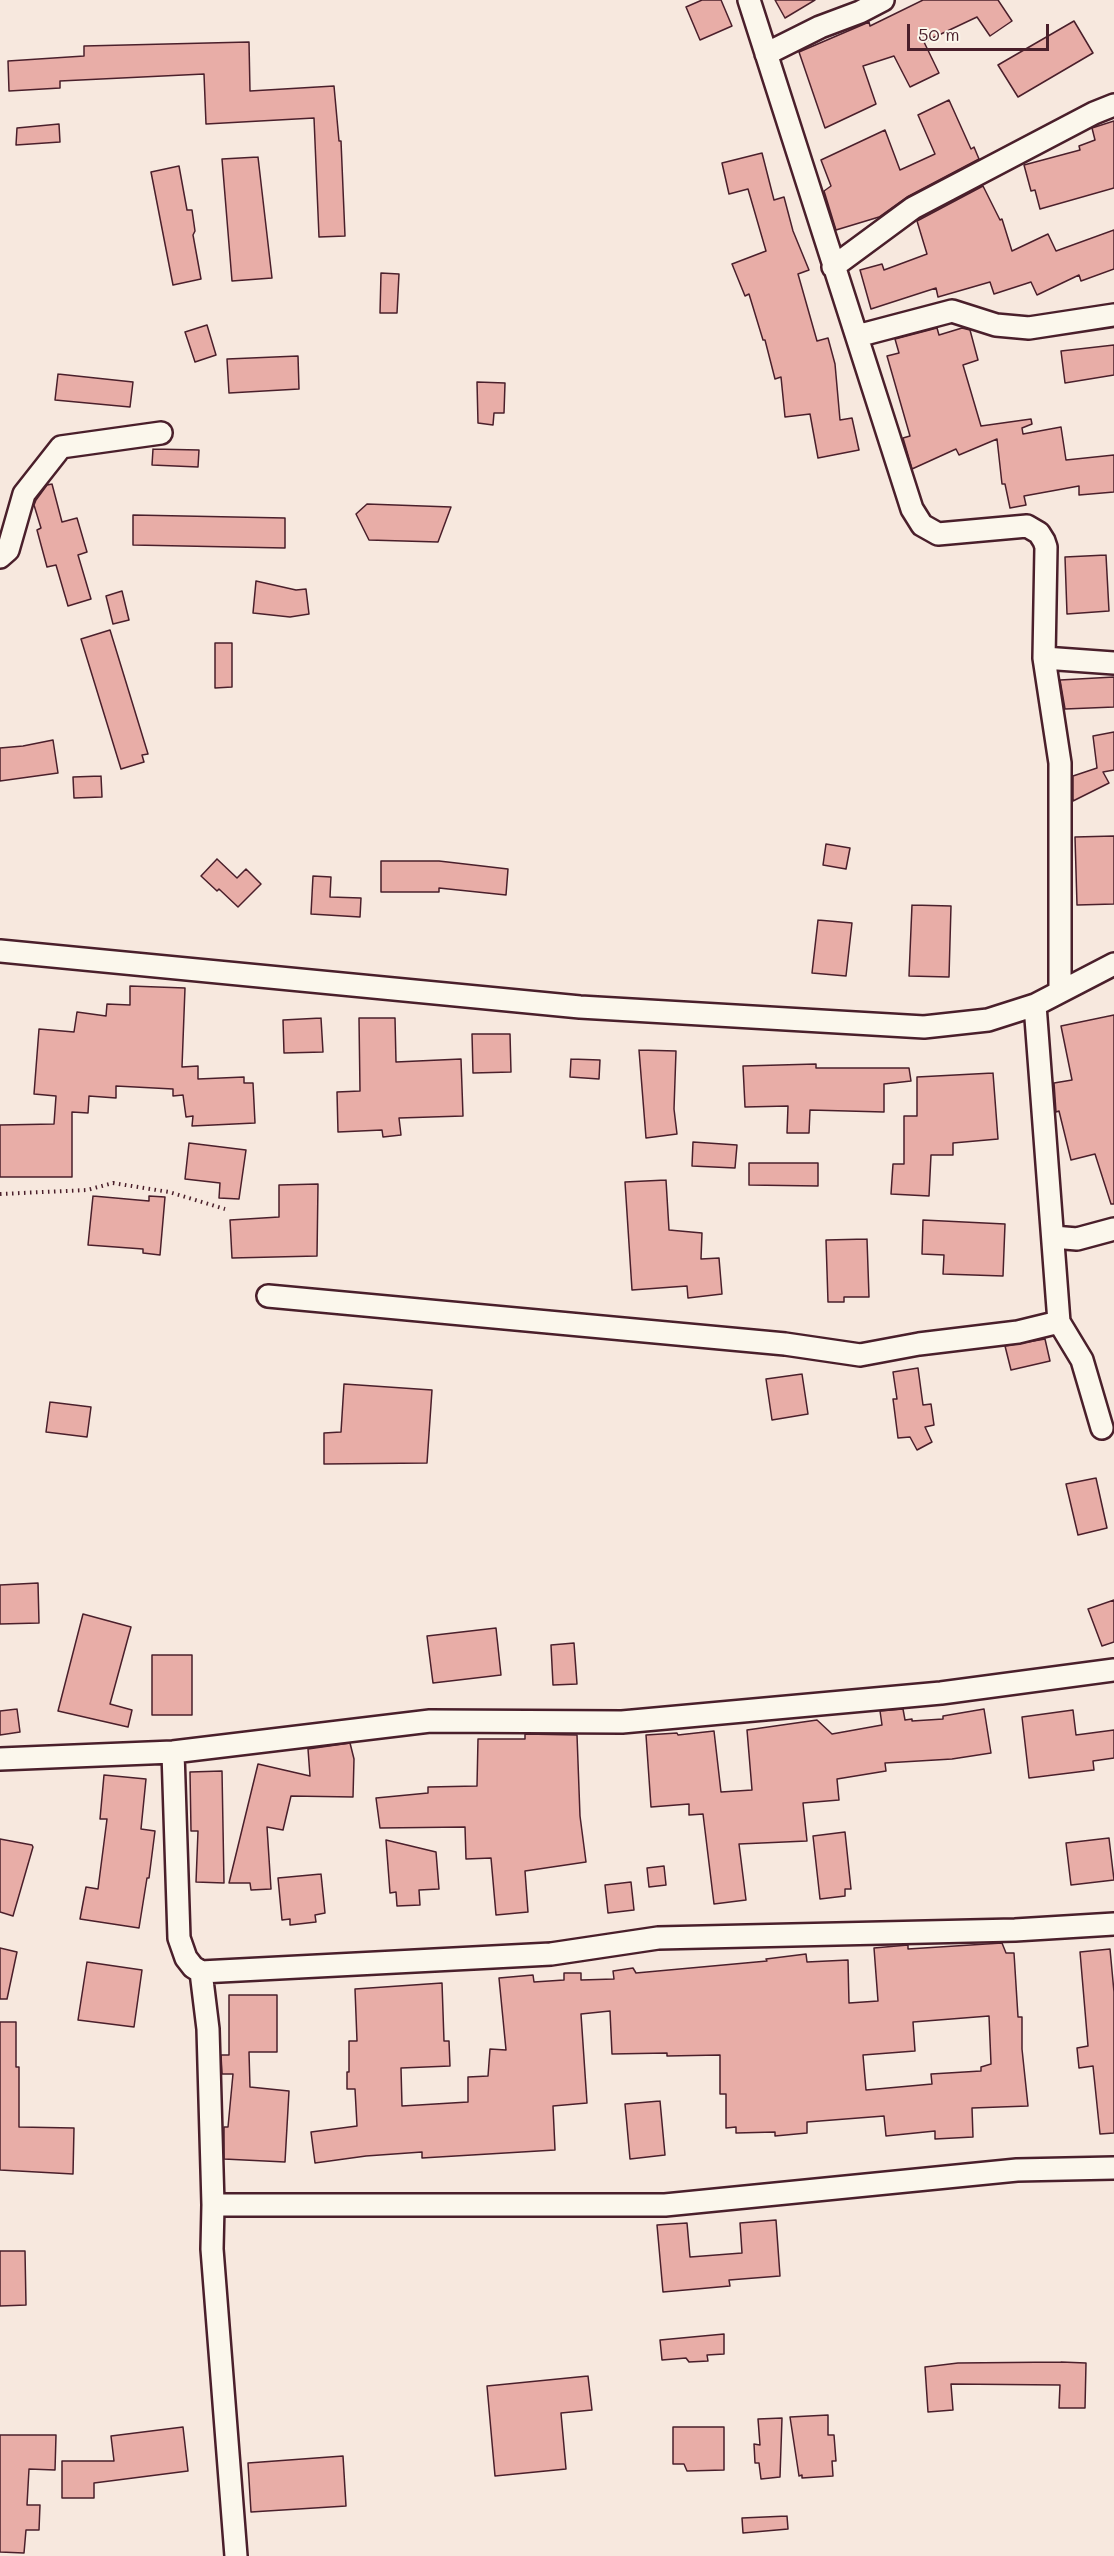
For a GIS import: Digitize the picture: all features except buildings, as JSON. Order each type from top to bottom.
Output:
[{"type":"street","points":[[749,0],[912,509],[922,525],[938,534],[1027,526],[1039,533],[1046,547],[1044,658],[1060,763],[1060,992]]},
{"type":"street","points":[[766,54],[820,27],[860,12],[883,0]]},
{"type":"street","points":[[833,267],[913,208],[1094,113],[1114,105]]},
{"type":"street","points":[[857,336],[952,311],[996,325],[1029,328],[1114,315]]},
{"type":"street","points":[[0,557],[8,550],[24,494],[61,447],[161,433]]},
{"type":"street","points":[[1044,658],[1114,663]]},
{"type":"street","points":[[0,951],[580,1007],[924,1027],[988,1020],[1035,1005],[1114,964]]},
{"type":"street","points":[[1035,1005],[1059,1322],[1082,1360],[1102,1428]]},
{"type":"street","points":[[1053,1237],[1077,1239],[1114,1229]]},
{"type":"street","points":[[268,1296],[785,1344],[860,1355],[919,1344],[1018,1332],[1059,1322]]},
{"type":"street","points":[[0,1759],[173,1752],[430,1721],[634,1721],[941,1693],[1114,1670]]},
{"type":"street","points":[[173,1752],[179,1938],[186,1958],[193,1967],[201,1972],[551,1954],[658,1938],[1015,1930],[1114,1924]]},
{"type":"street","points":[[201,1972],[208,2030],[213,2205],[212,2249],[236,2556]]},
{"type":"street","points":[[213,2205],[665,2205],[1017,2170],[1114,2168]]},
{"type":"path","points":[[0,1194],[87,1190],[113,1183],[170,1192],[225,1209]]}]
